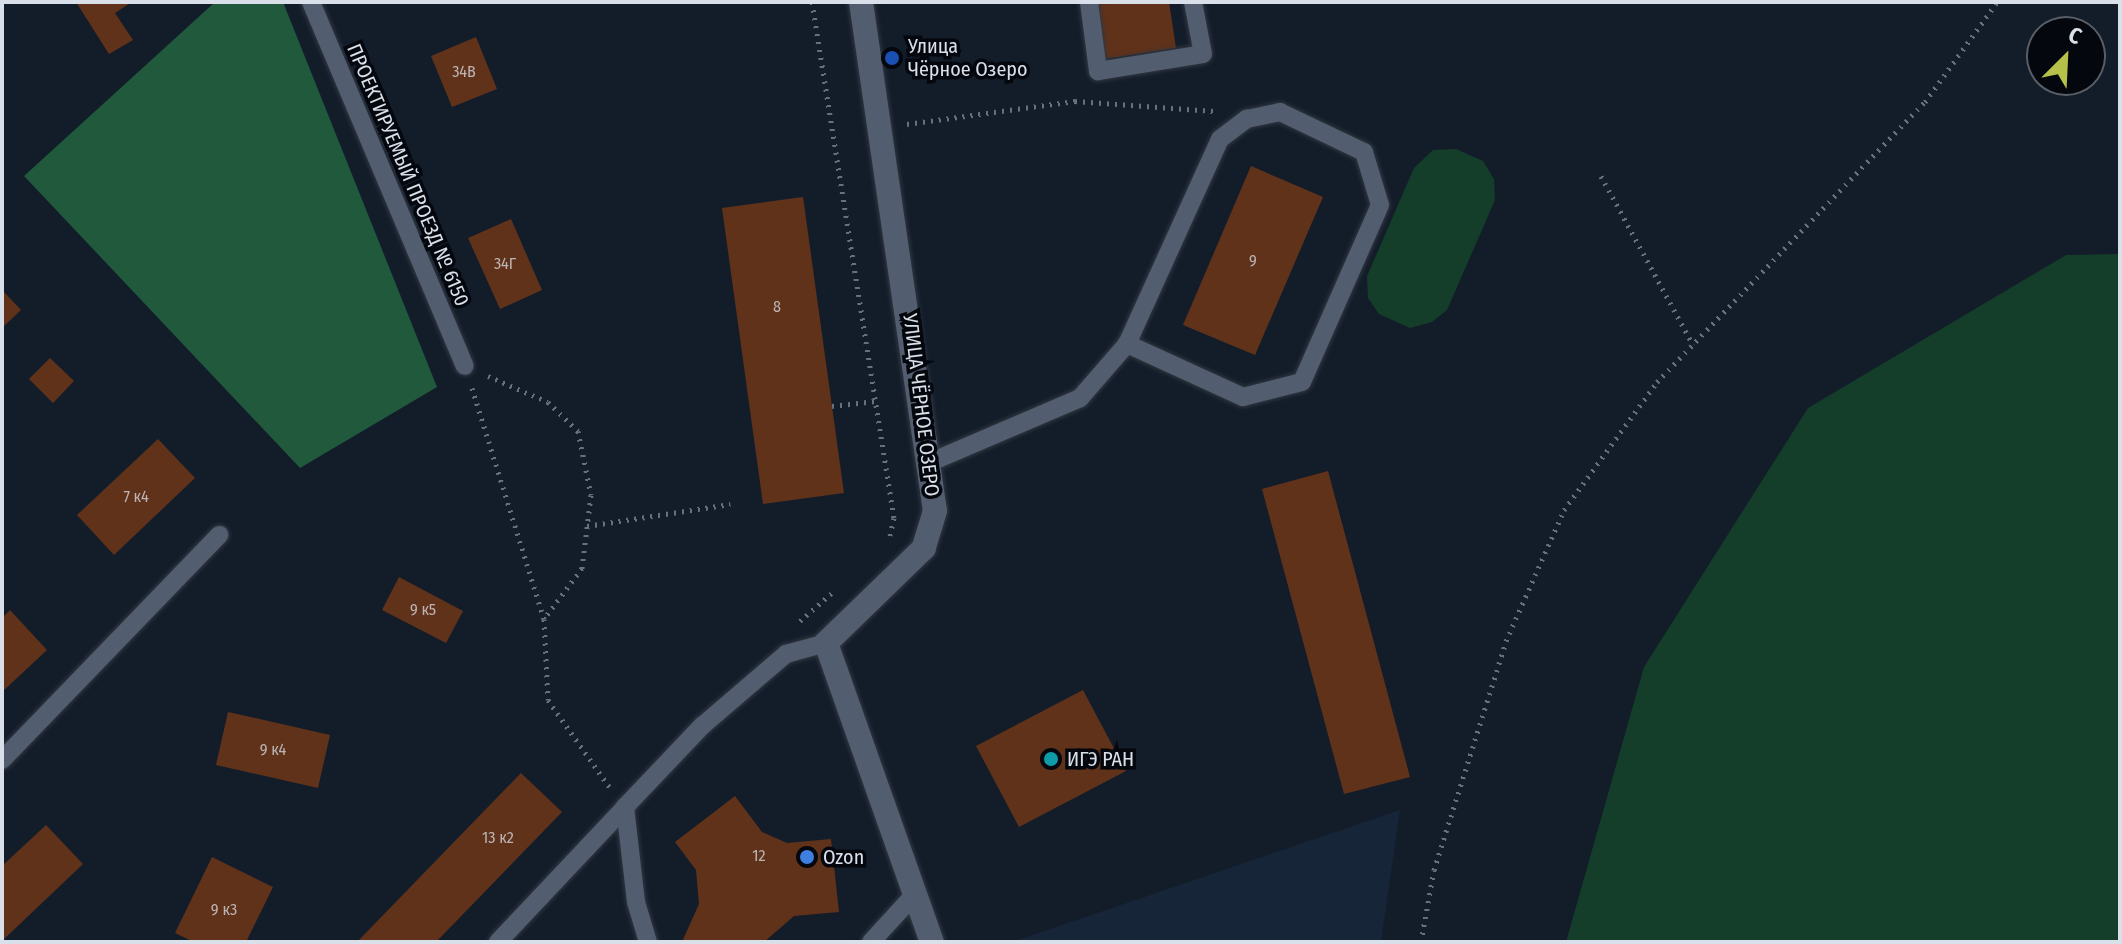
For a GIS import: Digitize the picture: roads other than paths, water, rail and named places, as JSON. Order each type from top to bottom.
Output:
[{"type":"street","name":"УЛИЦА ЧЁРНОЕ ОЗЕРО","points":[[826,643],[924,548],[935,511],[931,462],[861,2]]},
{"type":"street","points":[[826,643],[932,942]]},
{"type":"lane","name":"ПРОЕКТИРУЕМЫЙ ПРОЕЗД № 6150","points":[[311,2],[465,366]]},
{"type":"lane","points":[[1089,2],[1098,71],[1203,54],[1193,2]]},
{"type":"lane","points":[[931,462],[1080,398],[1127,344],[1220,139],[1247,119],[1280,112],[1364,152],[1380,205],[1302,382],[1243,397],[1127,344]]},
{"type":"lane","points":[[2,760],[219,535]]},
{"type":"lane","points":[[498,942],[702,726],[786,654],[826,643]]},
{"type":"lane","points":[[625,807],[636,902],[648,942]]},
{"type":"lane","points":[[871,942],[914,895]]},
{"type":"place","name":"Улица Чёрное Озеро","points":[[892,58]]},
{"type":"place","name":"ИГЭ РАН","points":[[1051,759]]},
{"type":"place","name":"Ozon","points":[[807,857]]}]
